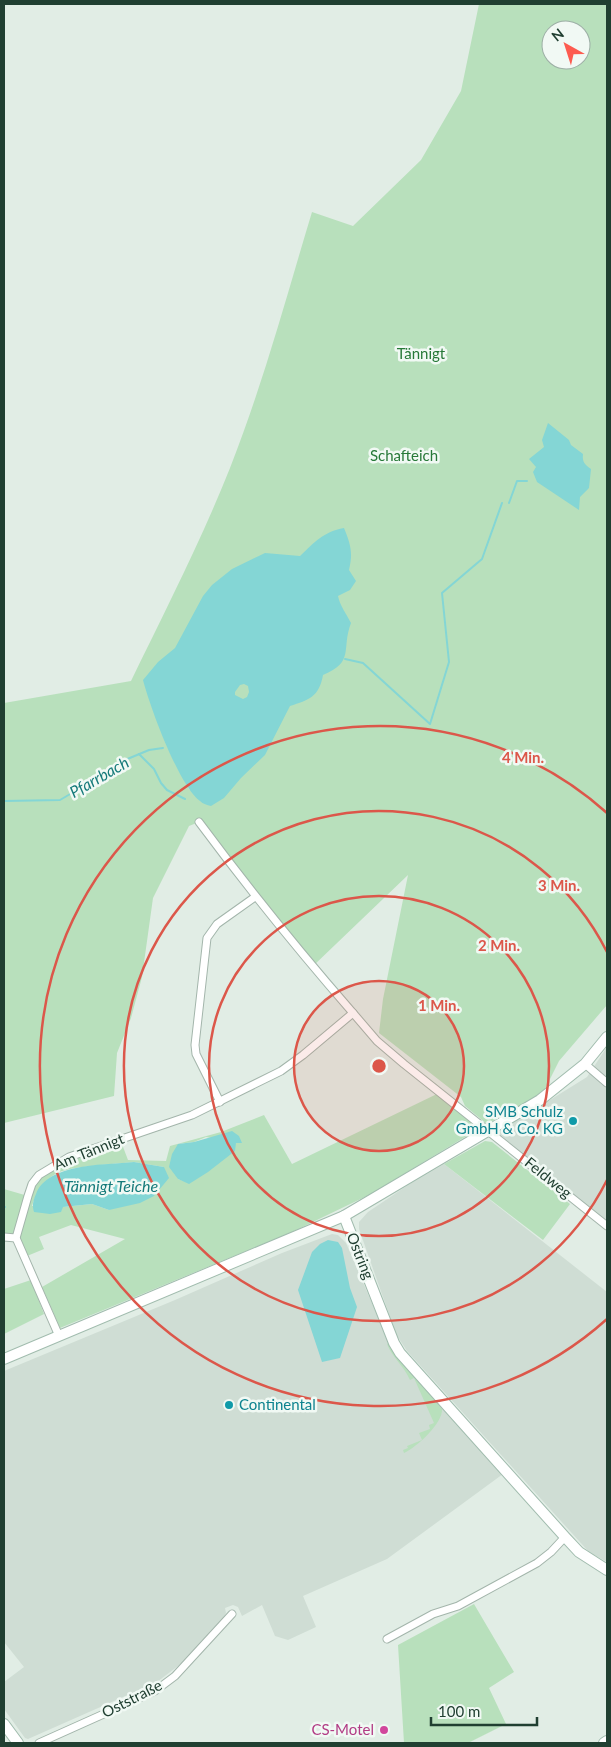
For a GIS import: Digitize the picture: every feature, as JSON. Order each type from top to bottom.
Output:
[{"type":"main road","points":[[344,1216],[540,1100],[585,1064],[607,1037]]},
{"type":"main road","name":"Ostring","points":[[4,1359],[344,1216],[394,1343],[400,1352],[579,1552],[607,1570]]},
{"type":"main road","points":[[4,1724],[18,1743]]},
{"type":"street","points":[[199,822],[304,957],[378,1041],[488,1131]]},
{"type":"street","points":[[220,1102],[196,1054],[195,1044],[207,938],[217,924],[255,896]]},
{"type":"street","name":"Am Tännigt","points":[[16,1238],[32,1184],[39,1175],[69,1158],[92,1148],[159,1127],[220,1102],[281,1071],[353,1013]]},
{"type":"street","points":[[585,1064],[607,1083]]},
{"type":"street","name":"Feldweg","points":[[488,1131],[607,1226]]},
{"type":"street","points":[[4,1237],[16,1238],[59,1336]]},
{"type":"street","points":[[387,1639],[433,1614],[458,1606],[537,1563],[565,1537]]},
{"type":"street","name":"Oststraße","points":[[39,1743],[155,1691],[175,1676],[232,1614]]},
{"type":"shaded area","points":[[607,1047],[607,1226],[496,1131],[587,1077]]},
{"type":"shaded area","points":[[444,1164],[607,1292],[607,1562],[589,1552],[407,1351],[396,1334],[359,1229],[359,1222],[368,1212]]},
{"type":"shaded area","points":[[332,1234],[338,1235],[346,1243],[396,1355],[503,1474],[387,1559],[303,1596],[316,1627],[288,1640],[275,1636],[262,1605],[242,1616],[238,1607],[233,1605],[225,1608],[226,1613],[223,1619],[198,1647],[157,1682],[28,1739],[25,1738],[4,1709],[4,1682],[24,1667],[4,1642],[4,1371],[282,1253]]},
{"type":"green space","name":"Tännigt","points":[[479,4],[607,4],[607,1005],[559,1061],[543,1093],[487,1124],[465,1106],[461,1097],[379,1033],[383,999],[408,875],[312,967],[199,822],[189,826],[153,898],[142,977],[131,1018],[117,1053],[114,1096],[4,1123],[4,703],[131,681],[195,549],[230,468],[264,373],[312,212],[353,226],[421,160],[461,91]],"holes":[[[170,753],[209,805],[189,789]]]},
{"type":"green space","points":[[439,1093],[478,1129],[371,1194],[292,1232],[60,1328],[42,1287],[125,1239],[71,1225],[39,1237],[44,1249],[27,1256],[16,1238],[4,1237],[4,1189],[28,1196],[39,1175],[48,1169],[120,1139],[128,1160],[166,1161],[170,1146],[221,1132],[264,1115],[292,1164]],"holes":[[[206,1137],[242,1143],[236,1143],[214,1165],[189,1183],[178,1179],[178,1144],[194,1142]],[[134,1162],[164,1167],[109,1210],[92,1204],[63,1207],[32,1206],[41,1187],[57,1173],[83,1167]]]},
{"type":"green space","points":[[485,1141],[492,1142],[570,1204],[543,1240],[444,1164]]},
{"type":"green space","points":[[31,1280],[44,1314],[4,1334],[4,1289]]},
{"type":"green space","points":[[389,1343],[396,1355],[442,1409],[438,1421],[422,1440],[419,1433],[430,1429],[429,1425],[434,1423],[414,1378],[410,1380],[387,1344]]},
{"type":"green space","points":[[422,1440],[404,1453],[403,1450],[408,1448],[407,1446]]},
{"type":"green space","points":[[474,1604],[514,1672],[489,1688],[506,1724],[468,1743],[404,1743],[398,1645]]},
{"type":"water","points":[[548,423],[583,454],[584,463],[591,469],[589,488],[580,497],[579,510],[537,482],[533,472],[536,467],[529,459],[544,447],[542,440]]},
{"type":"water","points":[[344,528],[350,544],[351,559],[349,570],[356,581],[350,590],[338,596],[351,623],[343,660],[333,670],[323,675],[316,693],[303,702],[290,706],[265,755],[224,798],[211,806],[204,804],[192,793],[183,780],[166,745],[143,680],[158,662],[175,648],[203,596],[212,585],[232,569],[265,553],[300,556],[320,538]],"holes":[[[240,685],[248,686],[249,692],[247,697],[243,699],[235,695]]]},
{"type":"water","name":"Tännigt Teiche","points":[[232,1131],[239,1136],[242,1143],[236,1143],[235,1151],[189,1184],[178,1179],[169,1167],[172,1154],[178,1144],[194,1142]]},
{"type":"water","name":"Tännigt Teiche","points":[[134,1162],[164,1167],[169,1178],[154,1196],[140,1203],[109,1210],[92,1204],[63,1207],[61,1212],[50,1214],[34,1212],[33,1203],[36,1194],[42,1184],[52,1176],[93,1165]]},
{"type":"water","points":[[328,1240],[338,1242],[342,1248],[350,1288],[357,1307],[340,1358],[322,1362],[298,1290],[312,1252],[320,1244]]},
{"type":"waterway","points":[[509,503],[517,481],[527,481]]},
{"type":"waterway","points":[[345,659],[363,663],[430,724],[449,662],[442,593],[482,559],[502,503]]},
{"type":"waterway","name":"Pfarrbach","points":[[4,801],[60,800],[77,790],[83,783],[89,783],[97,776],[113,770],[125,760],[149,750],[163,748]]},
{"type":"waterway","points":[[139,754],[154,769],[167,790],[185,799]]},
{"type":"place","name":"SMB Schulz GmbH & Co. KG","points":[[573,1121]]},
{"type":"place","name":"Continental","points":[[229,1405]]},
{"type":"place","name":"CS-Motel","points":[[384,1730]]},
{"type":"park label","name":"Schafteich","points":[[404,456]]}]
